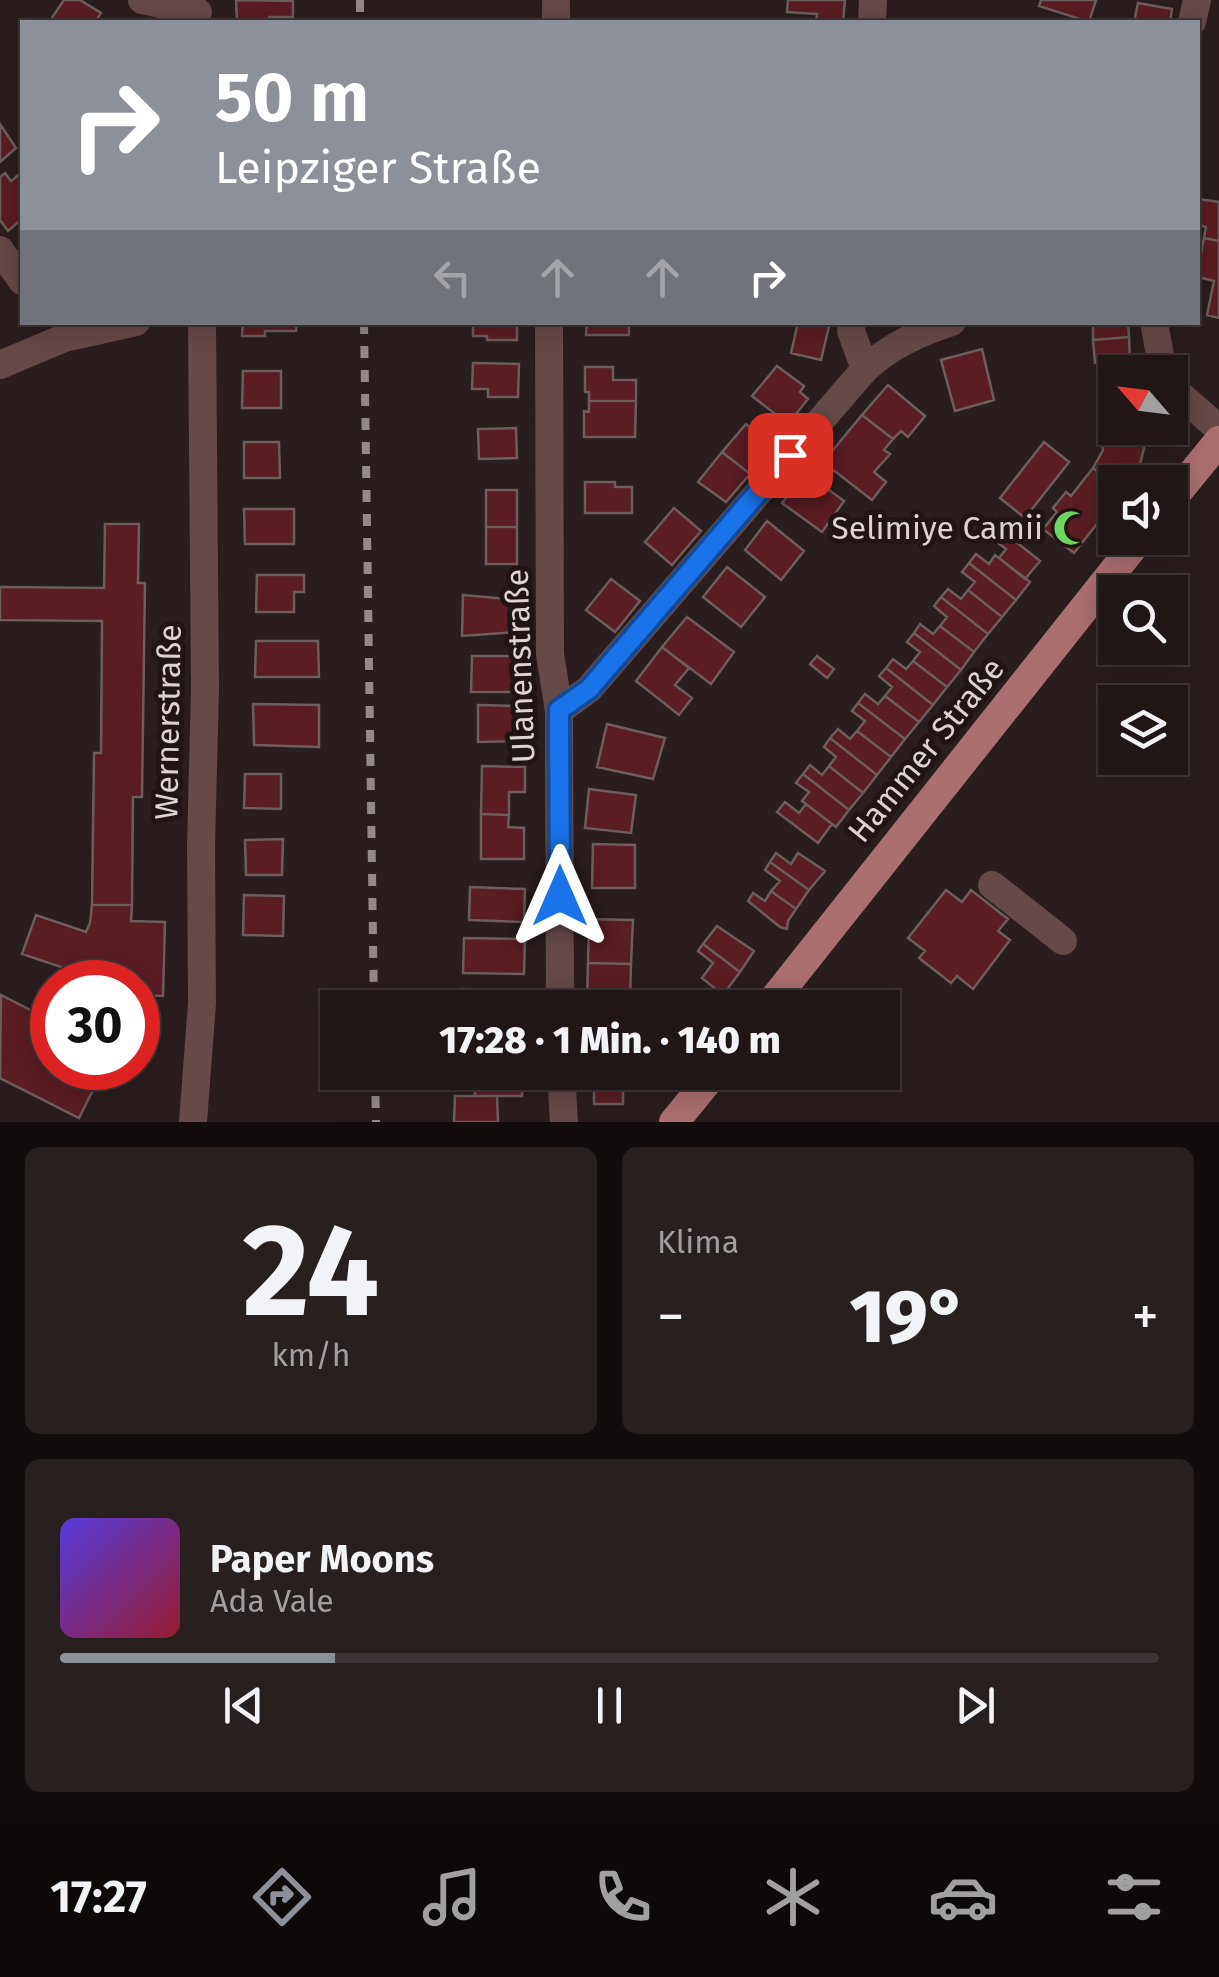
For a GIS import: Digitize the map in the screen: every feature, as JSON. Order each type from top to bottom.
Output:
[{"type":"main road","points":[[1188,479],[1219,441]]},
{"type":"main road","name":"Hammer Straße","points":[[781,990],[1127,555]]},
{"type":"main road","points":[[674,1122],[700,1090]]},
{"type":"street","points":[[142,0],[198,12]]},
{"type":"street","points":[[0,250],[20,278]]},
{"type":"street","points":[[0,365],[58,330],[107,325]]},
{"type":"street","name":"Wernerstraße","points":[[193,1122],[202,1003],[202,325]]},
{"type":"street","name":"Ulanenstraße","points":[[549,325],[550,654],[559,710],[560,990]]},
{"type":"street","points":[[852,325],[865,369]]},
{"type":"street","points":[[559,710],[589,689],[865,369],[887,350],[943,325]]},
{"type":"street","points":[[1155,325],[1160,355]]},
{"type":"street","points":[[1188,402],[1219,429]]},
{"type":"street","points":[[992,885],[1063,941]]},
{"type":"street","points":[[562,1090],[564,1122]]},
{"type":"building","points":[[64,0],[80,0],[101,13],[96,20],[50,20]]},
{"type":"building","points":[[236,0],[293,1],[293,17],[237,20]]},
{"type":"building","points":[[788,0],[845,0],[843,20],[816,20],[817,14],[787,12]]},
{"type":"building","points":[[1041,0],[1096,0],[1090,20],[1039,6]]},
{"type":"building","points":[[1138,3],[1172,9],[1170,20],[1134,20]]},
{"type":"building","points":[[0,124],[16,148],[0,162]]},
{"type":"building","points":[[5,173],[11,181],[20,174],[20,221],[8,231],[0,220],[0,177]]},
{"type":"building","points":[[1200,199],[1219,202],[1219,241],[1204,238],[1206,227],[1200,226]]},
{"type":"building","points":[[1204,238],[1219,241],[1219,318],[1207,315],[1214,281],[1200,278]]},
{"type":"building","points":[[243,325],[297,325],[296,331],[242,336]]},
{"type":"building","points":[[473,325],[517,325],[517,340],[473,336]]},
{"type":"building","points":[[587,325],[629,325],[629,335],[586,335]]},
{"type":"building","points":[[797,325],[829,325],[821,360],[791,353]]},
{"type":"building","points":[[1093,325],[1128,325],[1129,337],[1093,340]]},
{"type":"building","points":[[1129,337],[1130,355],[1098,355],[1095,363],[1093,340]]},
{"type":"building","points":[[982,349],[994,400],[955,411],[941,360]]},
{"type":"building","points":[[473,363],[519,364],[518,397],[488,397],[488,389],[472,389]]},
{"type":"building","points":[[777,366],[804,386],[800,392],[808,399],[788,424],[752,396]]},
{"type":"building","points":[[585,367],[613,367],[613,380],[636,380],[636,401],[589,401]]},
{"type":"building","points":[[243,371],[281,371],[281,408],[242,408]]},
{"type":"building","points":[[888,385],[925,416],[908,437],[901,431],[893,439],[862,415]]},
{"type":"building","points":[[589,401],[636,401],[635,437],[584,437],[584,411],[589,412]]},
{"type":"building","points":[[862,415],[893,439],[884,450],[890,454],[874,472],[886,482],[872,500],[823,462]]},
{"type":"building","points":[[746,424],[771,446],[750,474],[722,452]]},
{"type":"building","points":[[516,428],[517,458],[479,459],[478,429]]},
{"type":"building","points":[[244,442],[279,442],[280,478],[244,478]]},
{"type":"building","points":[[1044,442],[1069,462],[1025,518],[1000,498]]},
{"type":"building","points":[[1102,445],[1144,448],[1140,465],[1098,465],[1098,472],[1093,468]]},
{"type":"building","points":[[722,452],[750,474],[726,502],[698,482]]},
{"type":"building","points":[[1093,468],[1098,472],[1098,523],[1074,553],[1043,529],[1066,492],[1071,496]]},
{"type":"building","points":[[806,473],[844,501],[822,532],[782,503]]},
{"type":"building","points":[[585,482],[615,482],[615,487],[632,487],[632,513],[585,513]]},
{"type":"building","points":[[486,490],[517,490],[517,527],[486,527]]},
{"type":"building","points":[[674,508],[701,531],[672,565],[645,542]]},
{"type":"building","points":[[244,509],[294,509],[294,544],[245,544]]},
{"type":"building","points":[[767,521],[804,551],[781,580],[745,550]]},
{"type":"building","points":[[105,524],[139,524],[138,583],[145,583],[142,797],[133,797],[132,905],[92,905],[94,753],[101,753],[102,621],[0,620],[0,587],[104,588]]},
{"type":"building","points":[[486,527],[517,527],[517,564],[486,564]]},
{"type":"building","points":[[1001,530],[1040,561],[1025,579],[999,558],[1006,549],[993,539]]},
{"type":"building","points":[[976,554],[989,564],[995,555],[1030,582],[1016,600],[969,563]]},
{"type":"building","points":[[969,563],[1016,600],[1002,617],[968,590],[975,582],[962,572]]},
{"type":"building","points":[[727,567],[765,597],[741,627],[703,597]]},
{"type":"building","points":[[257,575],[304,575],[304,592],[294,592],[294,612],[256,612]]},
{"type":"building","points":[[611,579],[640,601],[615,632],[586,610]]},
{"type":"building","points":[[948,589],[961,599],[968,590],[1002,617],[988,634],[941,597]]},
{"type":"building","points":[[463,595],[518,600],[517,632],[462,636]]},
{"type":"building","points":[[941,597],[988,634],[974,652],[940,626],[947,617],[934,606]]},
{"type":"building","points":[[687,617],[734,652],[711,684],[662,647]]},
{"type":"building","points":[[920,624],[933,634],[940,626],[974,652],[961,670],[914,633]]},
{"type":"building","points":[[914,633],[961,670],[947,687],[913,661],[920,652],[907,642]]},
{"type":"building","points":[[256,641],[318,641],[319,677],[255,677]]},
{"type":"building","points":[[662,647],[689,668],[675,685],[692,698],[679,715],[636,681]]},
{"type":"building","points":[[472,656],[522,656],[521,692],[471,692]]},
{"type":"building","points":[[817,656],[834,669],[827,678],[810,664]]},
{"type":"building","points":[[893,659],[906,669],[913,661],[947,687],[933,705],[886,668]]},
{"type":"building","points":[[886,668],[933,705],[919,722],[885,696],[892,687],[879,676]]},
{"type":"building","points":[[865,694],[878,704],[885,696],[919,722],[905,739],[858,703]]},
{"type":"building","points":[[858,703],[905,739],[891,757],[857,731],[865,721],[852,711]]},
{"type":"building","points":[[253,704],[319,705],[319,747],[254,745]]},
{"type":"building","points":[[478,705],[518,706],[518,741],[478,742]]},
{"type":"building","points":[[607,724],[665,738],[653,779],[597,767]]},
{"type":"building","points":[[838,729],[850,739],[857,731],[891,757],[877,775],[830,738]]},
{"type":"building","points":[[830,738],[877,775],[863,793],[829,766],[836,757],[824,747]]},
{"type":"building","points":[[810,765],[822,775],[829,766],[863,793],[849,810],[803,774]]},
{"type":"building","points":[[482,766],[525,767],[525,792],[509,792],[509,815],[481,814]]},
{"type":"building","points":[[245,774],[281,774],[281,809],[244,808]]},
{"type":"building","points":[[803,774],[849,810],[836,827],[802,801],[809,792],[796,783]]},
{"type":"building","points":[[589,789],[636,795],[631,833],[585,828]]},
{"type":"building","points":[[785,802],[799,813],[806,804],[832,824],[818,843],[777,812]]},
{"type":"building","points":[[481,814],[509,815],[508,827],[524,828],[524,859],[481,859]]},
{"type":"building","points":[[283,839],[282,875],[246,875],[245,840]]},
{"type":"building","points":[[593,844],[635,845],[635,888],[592,888]]},
{"type":"building","points":[[776,853],[791,864],[798,853],[825,871],[809,890],[770,862]]},
{"type":"building","points":[[770,862],[809,890],[796,909],[771,891],[780,881],[765,870]]},
{"type":"building","points":[[470,887],[525,889],[524,922],[469,920]]},
{"type":"building","points":[[946,890],[962,902],[971,890],[1008,919],[998,931],[1010,940],[973,989],[957,976],[951,983],[919,958],[925,951],[908,938]]},
{"type":"building","points":[[771,891],[796,909],[787,929],[748,901],[753,893],[765,901]]},
{"type":"building","points":[[244,895],[284,896],[283,936],[243,935]]},
{"type":"building","points":[[92,905],[132,905],[131,921],[165,922],[163,996],[160,960],[40,960],[22,954],[36,915],[86,932]]},
{"type":"building","points":[[589,919],[633,920],[631,964],[588,963]]},
{"type":"building","points":[[717,926],[754,951],[740,972],[703,944]]},
{"type":"building","points":[[464,938],[525,939],[524,974],[463,973]]},
{"type":"building","points":[[703,944],[740,972],[727,990],[717,990],[702,978],[713,963],[698,951]]},
{"type":"building","points":[[588,963],[631,964],[630,990],[587,990]]},
{"type":"building","points":[[1,995],[30,1010],[30,1090],[93,1090],[79,1118],[0,1078]]},
{"type":"building","points":[[475,1090],[522,1090],[522,1096],[475,1096]]},
{"type":"building","points":[[594,1090],[623,1090],[623,1104],[594,1104]]},
{"type":"building","points":[[455,1096],[497,1096],[498,1122],[454,1122]]},
{"type":"railway","points":[[360,0],[360,20]]},
{"type":"railway","points":[[364,325],[374,990]]},
{"type":"railway","points":[[375,1090],[376,1122]]},
{"type":"place","name":"Selimiye Camii","points":[[1071,528]]},
{"type":"route","points":[[560,896],[559,710],[589,689],[790,455]]}]
